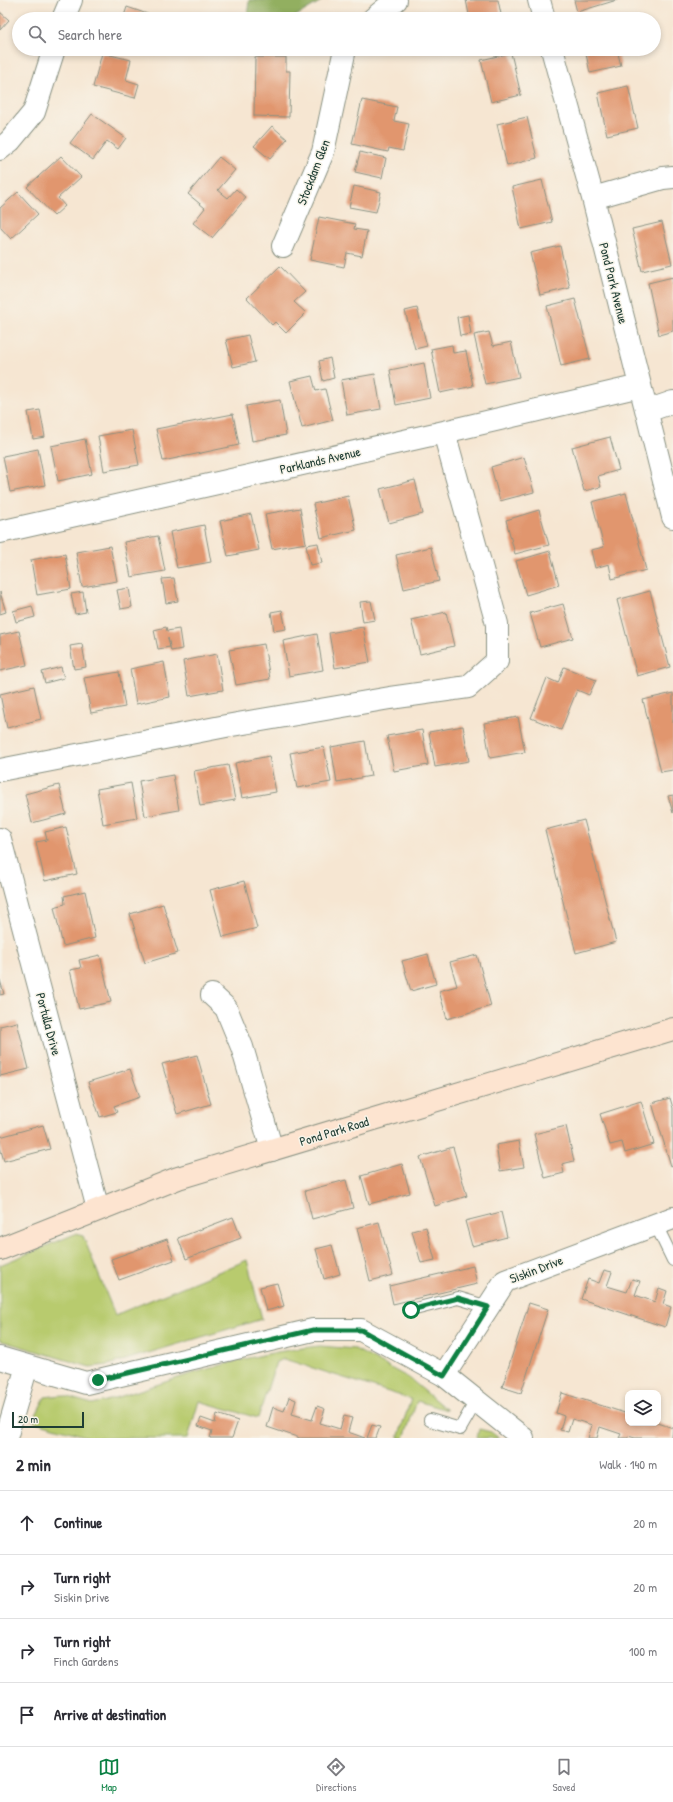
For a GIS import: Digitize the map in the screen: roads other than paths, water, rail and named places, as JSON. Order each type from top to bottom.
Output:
[{"type":"main road","name":"Pond Park Road","points":[[0,1249],[178,1178],[673,1029]]},
{"type":"street","points":[[66,12],[71,0]]},
{"type":"street","points":[[381,12],[396,0]]},
{"type":"street","points":[[539,0],[542,12]]},
{"type":"street","points":[[0,149],[10,142],[34,112],[52,56]]},
{"type":"street","name":"Stockdam Glen","points":[[283,246],[323,152],[344,56]]},
{"type":"street","name":"Pond Park Avenue","points":[[554,56],[593,198],[673,517]]},
{"type":"street","points":[[593,198],[663,178],[673,177]]},
{"type":"street","name":"Parklands Avenue","points":[[0,532],[444,432],[640,386]]},
{"type":"street","points":[[647,411],[673,402]]},
{"type":"street","points":[[0,770],[242,724],[390,698],[468,687],[496,661],[497,624],[444,432]]},
{"type":"street","name":"Portulla Drive","points":[[0,839],[98,1209]]},
{"type":"street","points":[[212,995],[226,1008],[242,1047],[272,1150]]},
{"type":"street","name":"Siskin Drive","points":[[444,1376],[505,1281],[664,1221]]},
{"type":"street","points":[[0,1358],[86,1383],[313,1330],[361,1330],[444,1376],[524,1438]]},
{"type":"street","points":[[6,1438],[27,1366]]},
{"type":"lane","points":[[664,1221],[673,1260]]},
{"type":"lane","points":[[411,1310],[458,1298],[488,1307]]},
{"type":"lane","points":[[430,1420],[460,1429],[476,1401]]}]
